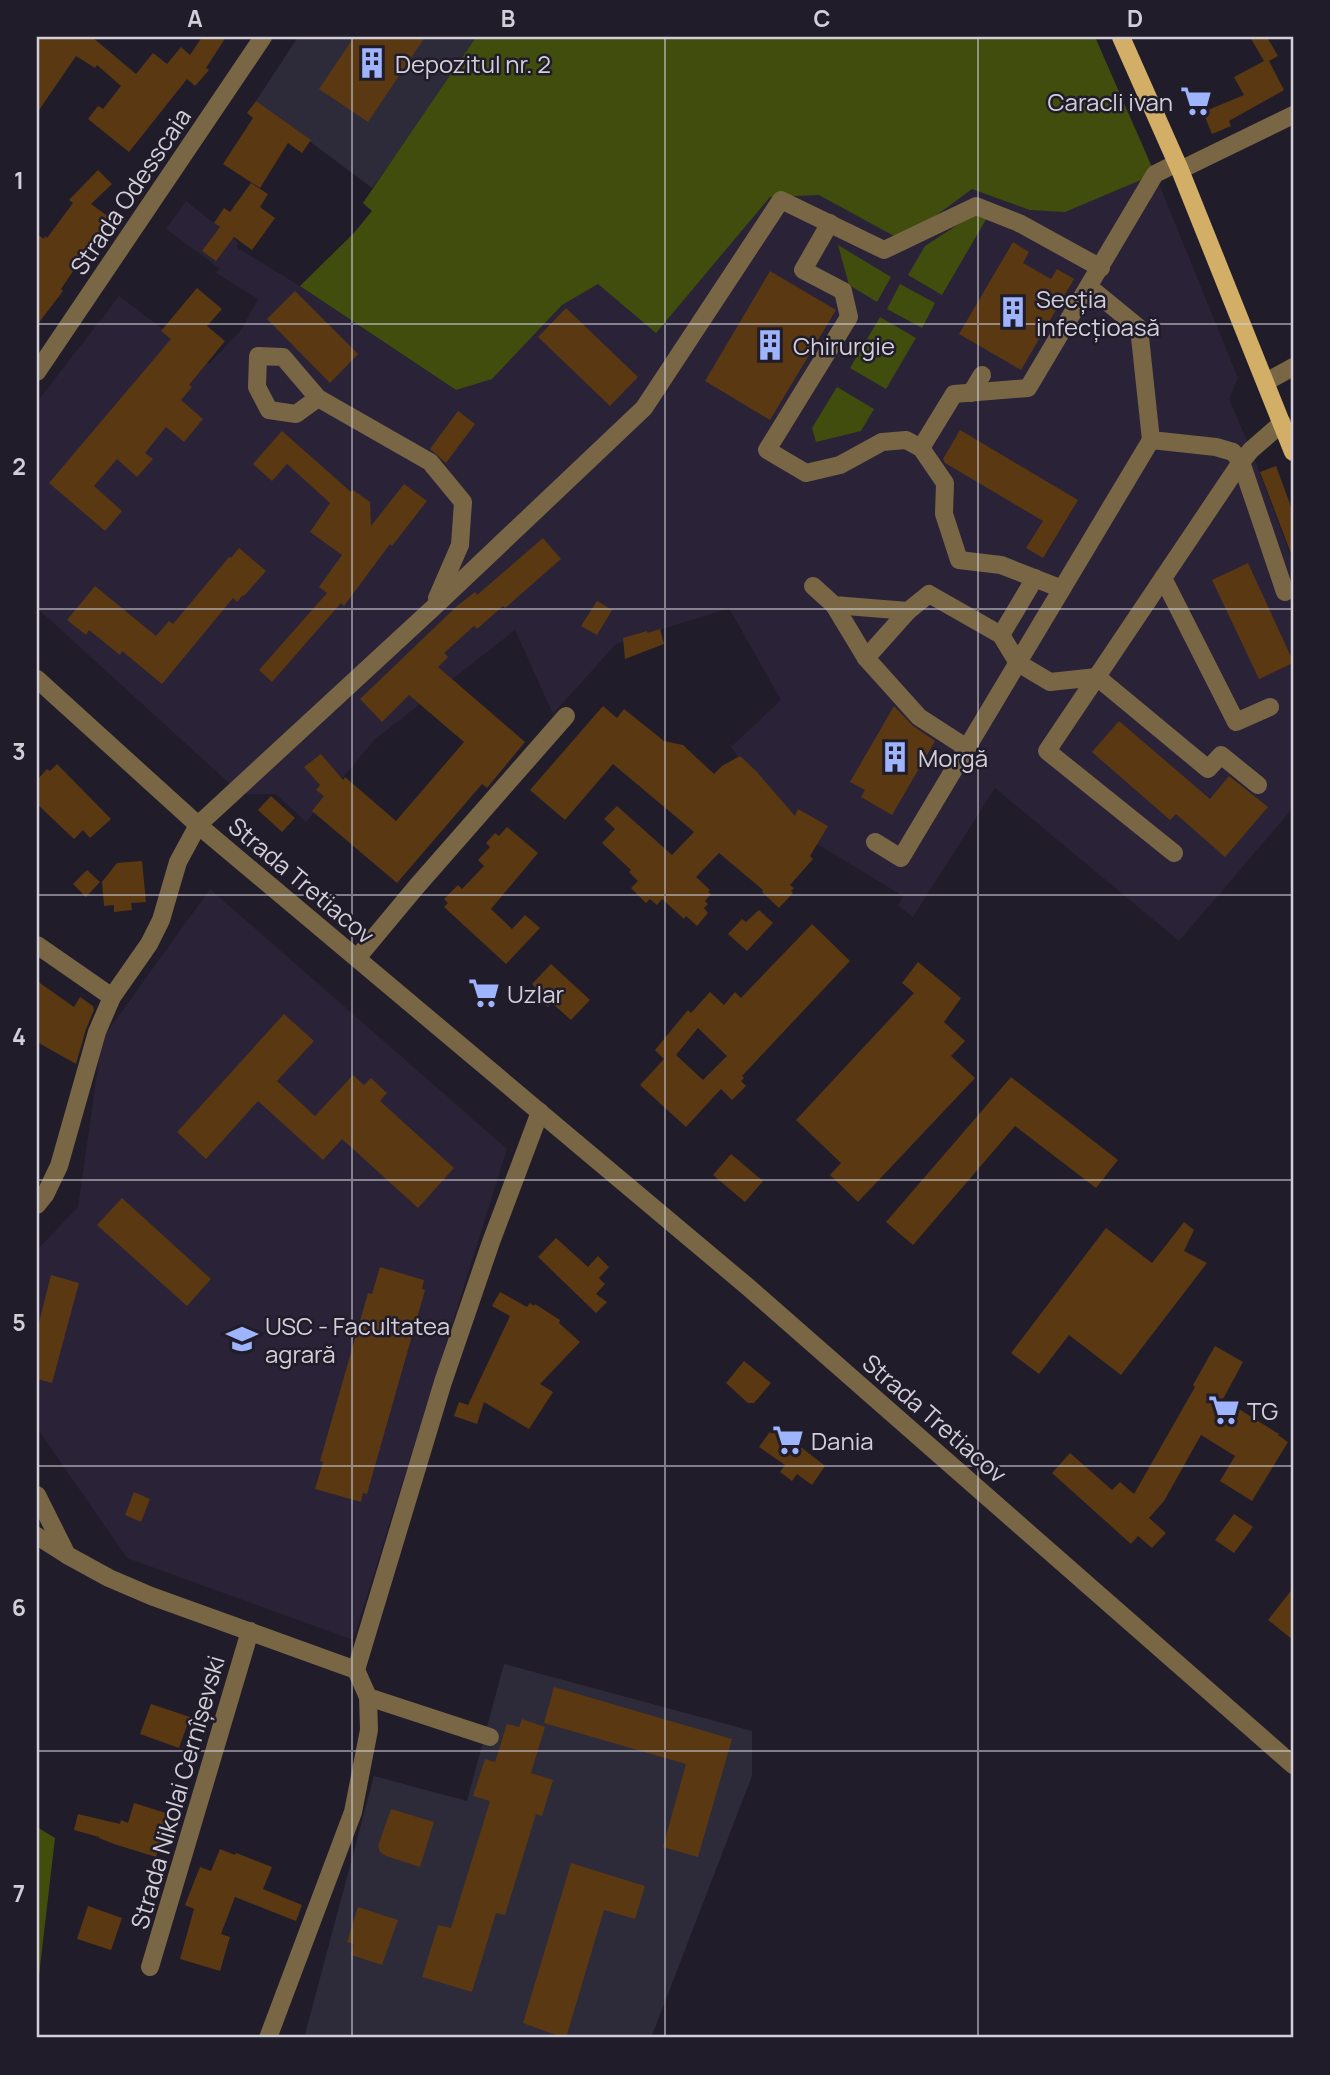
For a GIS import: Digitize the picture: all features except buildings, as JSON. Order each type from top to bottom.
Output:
[{"type":"main road","points":[[1121,37],[1178,166],[1293,452]]},
{"type":"street","name":"Strada Odesscaia","points":[[37,372],[263,37]]},
{"type":"street","points":[[921,448],[954,394],[1028,388],[1155,174],[1293,115]]},
{"type":"street","points":[[37,1205],[60,1166],[97,1032],[112,997],[149,944],[161,920],[178,862],[198,825],[644,408],[782,200],[884,250],[976,205],[1019,223],[1101,268]]},
{"type":"street","points":[[830,223],[803,270],[843,291],[849,317],[766,450],[807,473],[840,465],[882,442],[906,440],[921,448],[945,483],[944,514],[959,560],[1001,565],[1062,589]]},
{"type":"street","points":[[875,842],[901,858],[1151,440],[1139,328],[1089,287]]},
{"type":"street","points":[[1266,382],[1293,367]]},
{"type":"street","points":[[971,393],[982,374]]},
{"type":"street","points":[[318,398],[430,462],[463,502],[460,545],[433,608]]},
{"type":"street","points":[[1174,853],[1047,751],[1241,463],[1251,450],[1282,423]]},
{"type":"street","points":[[1151,440],[1216,447],[1233,452],[1241,463],[1284,592]]},
{"type":"street","points":[[1001,635],[1035,578]]},
{"type":"street","points":[[1163,578],[1236,722],[1270,707]]},
{"type":"street","points":[[813,586],[834,605],[866,658],[919,717],[967,748]]},
{"type":"street","points":[[866,658],[908,611],[929,594],[1001,635],[1018,663],[1050,682],[1097,677],[1208,769],[1221,755],[1258,785]]},
{"type":"street","points":[[834,605],[908,611]]},
{"type":"street","name":"Strada Tretiacov","points":[[37,680],[198,825],[748,1287],[1293,1765]]},
{"type":"street","points":[[357,958],[566,716]]},
{"type":"street","points":[[37,945],[112,997]]},
{"type":"street","points":[[268,2038],[353,1812],[369,1730],[368,1697],[356,1670],[443,1382],[491,1242],[540,1112]]},
{"type":"street","points":[[37,1495],[67,1555]]},
{"type":"street","name":"Strada Nikolai Cernîșevski","points":[[37,1536],[119,1583],[356,1670]]},
{"type":"street","name":"Strada Nikolai Cernîșevski","points":[[150,1967],[250,1631]]},
{"type":"street","points":[[368,1697],[490,1737]]},
{"type":"shaded area","points":[[298,37],[476,37],[372,188],[256,101]]},
{"type":"shaded area","points":[[476,37],[1095,37],[1155,174],[1238,378],[1229,399],[1293,562],[1293,808],[1179,941],[995,788],[913,917],[898,906],[903,896],[789,827],[731,747],[781,700],[729,608],[616,644],[553,714],[515,630],[374,740],[306,822],[276,794],[241,794],[37,608],[37,402],[119,296],[209,364],[241,330],[258,299],[216,273],[220,269],[166,229],[186,201],[239,243],[236,247],[300,286],[354,233],[372,211],[363,203]]},
{"type":"shaded area","name":"USC - Facultatea agrară","points":[[210,889],[507,1149],[353,1640],[127,1558],[37,1428],[37,1250],[78,1207],[102,1039]]},
{"type":"shaded area","points":[[504,1664],[752,1731],[752,1776],[651,2038],[304,2038],[374,1776],[467,1801]]},
{"type":"green space","points":[[476,37],[1095,37],[1155,174],[1065,212],[1030,210],[972,189],[930,220],[894,236],[819,195],[770,197],[656,333],[598,284],[562,305],[492,379],[456,390],[300,286],[354,233],[372,211],[363,203]]},
{"type":"green space","points":[[979,211],[988,216],[942,295],[908,275],[925,246]]},
{"type":"green space","points":[[838,245],[891,277],[877,302],[849,285]]},
{"type":"green space","points":[[900,284],[935,303],[922,328],[887,309]]},
{"type":"green space","points":[[880,317],[916,338],[886,389],[850,368]]},
{"type":"green space","points":[[837,387],[874,409],[861,431],[816,442],[812,428]]},
{"type":"green space","points":[[37,1827],[55,1838],[37,1993]]},
{"type":"place","name":"Depozitul nr. 2","points":[[372,63]]},
{"type":"place","name":"Caracli ivan","points":[[1196,101]]},
{"type":"place","name":"Secția infecțioasă","points":[[1013,312]]},
{"type":"place","name":"Chirurgie","points":[[770,345]]},
{"type":"place","name":"Morgă","points":[[895,757]]},
{"type":"place","name":"Uzlar","points":[[484,993]]},
{"type":"place","name":"USC - Facultatea agrară","points":[[242,1339]]},
{"type":"place","name":"TG","points":[[1224,1410]]},
{"type":"place","name":"Dania","points":[[788,1440]]}]
